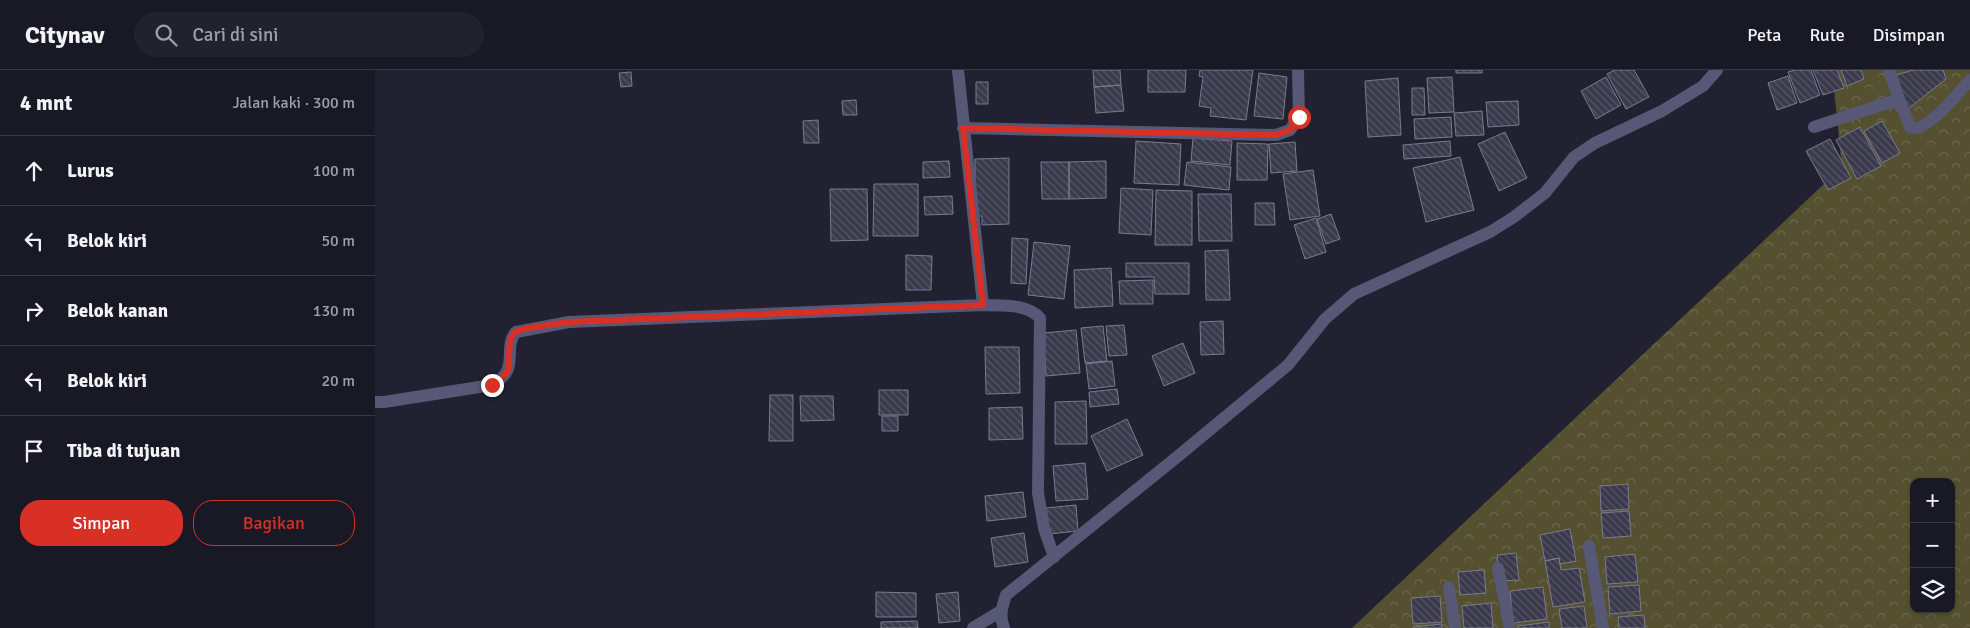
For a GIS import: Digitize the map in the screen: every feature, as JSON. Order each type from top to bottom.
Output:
[{"type":"street","points":[[958,70],[983,305]]},
{"type":"street","points":[[963,128],[1276,135],[1290,130],[1299,117],[1298,70]]},
{"type":"street","points":[[1004,628],[1001,621],[1001,611],[1006,595],[1288,365],[1325,319],[1354,294],[1490,232],[1514,217],[1545,193],[1574,157],[1595,143],[1662,111],[1703,86],[1717,70]]},
{"type":"street","points":[[1889,70],[1910,127],[1914,129],[1920,128],[1932,119],[1970,80]]},
{"type":"street","points":[[1814,127],[1899,100]]},
{"type":"street","points":[[375,402],[492,385],[508,371],[511,338],[516,332],[569,322],[983,305],[1024,308],[1033,311],[1040,318],[1038,493],[1044,528],[1053,557]]},
{"type":"street","points":[[1589,546],[1603,628]]},
{"type":"street","points":[[1498,568],[1510,628]]},
{"type":"street","points":[[1449,588],[1455,628]]},
{"type":"street","points":[[973,628],[1001,611]]},
{"type":"green space","points":[[1832,70],[1970,70],[1970,628],[1352,628],[1842,167]]},
{"type":"building","points":[[1093,70],[1120,70],[1121,85],[1094,87]]},
{"type":"building","points":[[1148,70],[1186,70],[1185,92],[1148,92]]},
{"type":"building","points":[[1200,70],[1253,70],[1246,120],[1210,116],[1211,108],[1199,106],[1203,77],[1199,76]]},
{"type":"building","points":[[1456,70],[1482,70],[1482,73],[1456,73]]},
{"type":"building","points":[[1615,70],[1634,70],[1649,97],[1626,109],[1607,74]]},
{"type":"building","points":[[1811,70],[1820,95],[1800,103],[1788,72]]},
{"type":"building","points":[[1813,70],[1837,70],[1844,88],[1823,95]]},
{"type":"building","points":[[1841,70],[1861,70],[1864,79],[1847,86]]},
{"type":"building","points":[[1913,70],[1943,70],[1946,79],[1908,109],[1896,75]]},
{"type":"building","points":[[631,72],[632,86],[621,87],[619,73]]},
{"type":"building","points":[[1259,73],[1287,77],[1283,119],[1254,116]]},
{"type":"building","points":[[1788,76],[1797,103],[1777,110],[1768,83]]},
{"type":"building","points":[[1452,77],[1454,112],[1429,113],[1427,78]]},
{"type":"building","points":[[1606,77],[1621,105],[1596,119],[1581,91]]},
{"type":"building","points":[[1398,78],[1401,135],[1368,137],[1365,81]]},
{"type":"building","points":[[976,82],[988,82],[988,104],[976,104]]},
{"type":"building","points":[[1121,85],[1124,111],[1096,113],[1094,87]]},
{"type":"building","points":[[1412,88],[1424,88],[1425,115],[1412,115]]},
{"type":"building","points":[[856,100],[857,115],[843,115],[842,101]]},
{"type":"building","points":[[1518,101],[1519,125],[1488,127],[1486,102]]},
{"type":"building","points":[[1482,111],[1484,135],[1456,136],[1454,113]]},
{"type":"building","points":[[1451,117],[1452,137],[1415,139],[1414,119]]},
{"type":"building","points":[[818,120],[819,143],[804,143],[803,121]]},
{"type":"building","points":[[1882,121],[1900,153],[1882,163],[1864,131]]},
{"type":"building","points":[[1860,127],[1881,166],[1857,179],[1836,140]]},
{"type":"building","points":[[1505,132],[1527,178],[1499,191],[1478,144]]},
{"type":"building","points":[[1193,138],[1232,141],[1230,165],[1191,161]]},
{"type":"building","points":[[1830,139],[1851,178],[1828,190],[1806,151]]},
{"type":"building","points":[[1136,141],[1181,144],[1179,185],[1134,183]]},
{"type":"building","points":[[1450,141],[1451,156],[1404,159],[1403,145]]},
{"type":"building","points":[[1295,142],[1297,171],[1271,173],[1269,144]]},
{"type":"building","points":[[1237,143],[1268,144],[1267,180],[1237,180]]},
{"type":"building","points":[[1460,157],[1474,210],[1426,222],[1413,168]]},
{"type":"building","points":[[1009,158],[1009,224],[982,225],[982,216],[975,216],[975,159]]},
{"type":"building","points":[[949,161],[950,177],[923,178],[923,162]]},
{"type":"building","points":[[1106,161],[1106,198],[1069,199],[1069,162]]},
{"type":"building","points":[[1041,162],[1069,162],[1069,199],[1042,199]]},
{"type":"building","points":[[1187,162],[1231,167],[1229,190],[1184,185]]},
{"type":"building","points":[[1313,170],[1320,216],[1290,220],[1283,174]]},
{"type":"building","points":[[874,184],[918,184],[918,236],[873,236]]},
{"type":"building","points":[[1121,188],[1153,190],[1151,235],[1119,233]]},
{"type":"building","points":[[830,189],[867,189],[868,240],[831,241]]},
{"type":"building","points":[[1156,190],[1192,191],[1192,245],[1155,245]]},
{"type":"building","points":[[1198,194],[1231,194],[1232,241],[1199,241]]},
{"type":"building","points":[[952,196],[953,214],[925,215],[924,197]]},
{"type":"building","points":[[1255,203],[1274,203],[1275,225],[1255,225]]},
{"type":"building","points":[[1331,214],[1340,239],[1326,244],[1317,219]]},
{"type":"building","points":[[1316,218],[1326,252],[1305,259],[1294,225]]},
{"type":"building","points":[[1012,238],[1028,239],[1026,284],[1011,283]]},
{"type":"building","points":[[1034,242],[1070,246],[1064,299],[1028,295]]},
{"type":"building","points":[[1228,250],[1230,300],[1206,300],[1205,251]]},
{"type":"building","points":[[906,255],[932,256],[931,290],[906,290]]},
{"type":"building","points":[[1126,263],[1189,263],[1189,294],[1155,294],[1154,277],[1126,277]]},
{"type":"building","points":[[1111,268],[1113,306],[1075,308],[1074,270]]},
{"type":"building","points":[[1153,280],[1153,304],[1120,304],[1119,281]]},
{"type":"building","points":[[1223,321],[1224,354],[1201,355],[1200,322]]},
{"type":"building","points":[[1124,325],[1127,355],[1109,356],[1106,326]]},
{"type":"building","points":[[1103,326],[1107,361],[1085,363],[1081,328]]},
{"type":"building","points":[[1076,330],[1080,373],[1046,376],[1043,333]]},
{"type":"building","points":[[1183,343],[1195,373],[1164,386],[1152,356]]},
{"type":"building","points":[[985,347],[1019,347],[1020,393],[986,394]]},
{"type":"building","points":[[1112,361],[1115,386],[1089,389],[1086,364]]},
{"type":"building","points":[[1117,389],[1119,404],[1090,407],[1089,392]]},
{"type":"building","points":[[879,390],[908,390],[908,415],[879,415]]},
{"type":"building","points":[[770,395],[793,395],[793,441],[769,441]]},
{"type":"building","points":[[800,396],[833,396],[834,420],[801,421]]},
{"type":"building","points":[[1086,401],[1087,444],[1055,444],[1055,402]]},
{"type":"building","points":[[1022,407],[1023,439],[989,440],[989,408]]},
{"type":"building","points":[[882,416],[898,416],[898,431],[882,431]]},
{"type":"building","points":[[1127,419],[1143,455],[1107,471],[1091,436]]},
{"type":"building","points":[[1085,463],[1088,499],[1056,501],[1053,466]]},
{"type":"building","points":[[1628,484],[1629,509],[1601,511],[1600,486]]},
{"type":"building","points":[[1023,492],[1026,517],[987,521],[985,496]]},
{"type":"building","points":[[1076,505],[1078,531],[1049,534],[1046,508]]},
{"type":"building","points":[[1629,511],[1631,536],[1603,538],[1601,513]]},
{"type":"building","points":[[1570,529],[1576,561],[1560,564],[1559,558],[1545,561],[1540,535]]},
{"type":"building","points":[[1024,533],[1028,562],[995,567],[991,538]]},
{"type":"building","points":[[1516,553],[1519,580],[1500,581],[1497,555]]},
{"type":"building","points":[[1635,554],[1638,582],[1607,584],[1605,557]]},
{"type":"building","points":[[1559,558],[1561,570],[1579,568],[1585,602],[1553,607],[1545,561]]},
{"type":"building","points":[[1484,570],[1486,593],[1460,595],[1458,572]]},
{"type":"building","points":[[1639,585],[1641,611],[1610,614],[1608,587]]},
{"type":"building","points":[[1543,587],[1547,619],[1513,623],[1510,591]]},
{"type":"building","points":[[876,592],[916,593],[916,617],[876,617]]},
{"type":"building","points":[[958,592],[960,621],[939,623],[936,594]]},
{"type":"building","points":[[1440,596],[1442,622],[1413,624],[1411,598]]},
{"type":"building","points":[[1491,603],[1493,628],[1464,628],[1462,606]]},
{"type":"building","points":[[1584,606],[1587,628],[1562,628],[1559,609]]},
{"type":"building","points":[[1644,615],[1645,628],[1619,628],[1618,617]]},
{"type":"building","points":[[917,621],[918,628],[881,628],[881,622]]},
{"type":"building","points":[[1549,622],[1549,628],[1518,628],[1518,626]]},
{"type":"building","points":[[1442,624],[1442,628],[1413,628],[1413,627]]},
{"type":"route","points":[[492,385],[508,371],[511,338],[516,332],[524,329],[569,322],[983,305],[963,128],[1248,136],[1276,135],[1290,130],[1299,117]]}]
